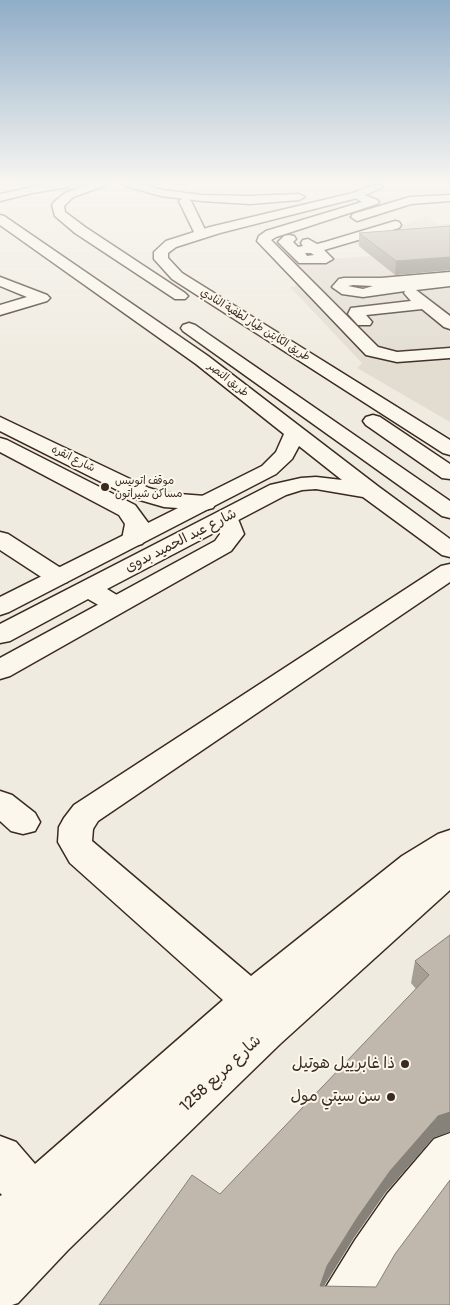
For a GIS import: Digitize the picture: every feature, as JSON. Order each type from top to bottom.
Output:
[{"type":"main road","points":[[15,245],[153,343],[172,352],[202,360]]},
{"type":"main road","name":"طريق النصر","points":[[37,245],[202,360],[371,492],[450,550]]},
{"type":"main road","name":"طريق الكابتن طيار لطفية النادي","points":[[116,245],[170,289],[330,392]]},
{"type":"main road","points":[[129,245],[146,255],[168,283],[170,289]]},
{"type":"main road","points":[[146,255],[170,245]]},
{"type":"main road","points":[[268,245],[372,351],[397,358],[450,353]]},
{"type":"main road","points":[[290,245],[295,251],[315,245]]},
{"type":"main road","name":"طريق الكابتن طيار لطفية النادي","points":[[146,255],[161,259],[177,276],[450,449]]},
{"type":"main road","points":[[450,276],[380,282],[353,281],[344,282],[339,287],[343,290],[358,293],[402,286],[435,293],[450,307]]},
{"type":"main road","points":[[0,310],[42,298],[2,281]]},
{"type":"main road","points":[[450,282],[435,293],[360,310],[356,314],[391,347],[405,349],[450,345]]},
{"type":"main road","points":[[435,293],[450,324]]},
{"type":"main road","name":"طريق النصر","points":[[172,316],[450,510]]},
{"type":"main road","points":[[362,414],[450,473]]},
{"type":"main road","name":"شارع انقره","points":[[0,423],[152,497],[178,502],[205,503]]},
{"type":"main road","name":"شارع عبد الحميد بدوى","points":[[0,607],[269,470],[285,455],[295,432]]},
{"type":"main road","name":"شارع انقره","points":[[0,444],[127,510]]},
{"type":"main road","points":[[269,470],[283,471],[294,475],[301,481],[301,484]]},
{"type":"main road","name":"شارع عبد الحميد بدوى","points":[[0,635],[278,490],[301,484],[333,484],[371,492]]},
{"type":"main road","points":[[134,539],[137,524],[127,510],[143,506],[152,497]]},
{"type":"main road","points":[[0,670],[223,546],[232,534],[230,524],[225,518]]},
{"type":"main road","points":[[0,539],[58,577]]},
{"type":"main road","points":[[251,1000],[82,854],[75,842],[76,827],[86,813],[450,570]]},
{"type":"main road","points":[[88,589],[116,605]]},
{"type":"main road","points":[[9,1220],[251,1000],[414,865],[450,843]]},
{"type":"main road","name":"شارع مربع 1258","points":[[0,1285],[51,1233],[266,1032],[450,870]]},
{"type":"main road","points":[[344,1305],[372,1257],[404,1211],[450,1155]]},
{"type":"main road","points":[[0,1158],[9,1220]]},
{"type":"shaded area","points":[[357,245],[450,245],[450,422],[357,368],[362,363],[290,287],[305,285],[286,262],[370,256]]},
{"type":"building","points":[[375,245],[450,245],[450,257],[396,261]]},
{"type":"building","name":"سن سيتي مول","points":[[450,935],[450,1112],[438,1116],[390,1171],[357,1218],[327,1266],[320,1286],[376,1287],[395,1254],[450,1180],[450,1305],[99,1305],[192,1175],[220,1194],[429,975],[415,961]]},
{"type":"place","name":"موقف اتوبيس مساكن شيراتون","points":[[105,487]]},
{"type":"place","name":"ذا غابرييل هوتيل","points":[[405,1064]]},
{"type":"place","name":"سن سيتي مول","points":[[391,1097]]}]
